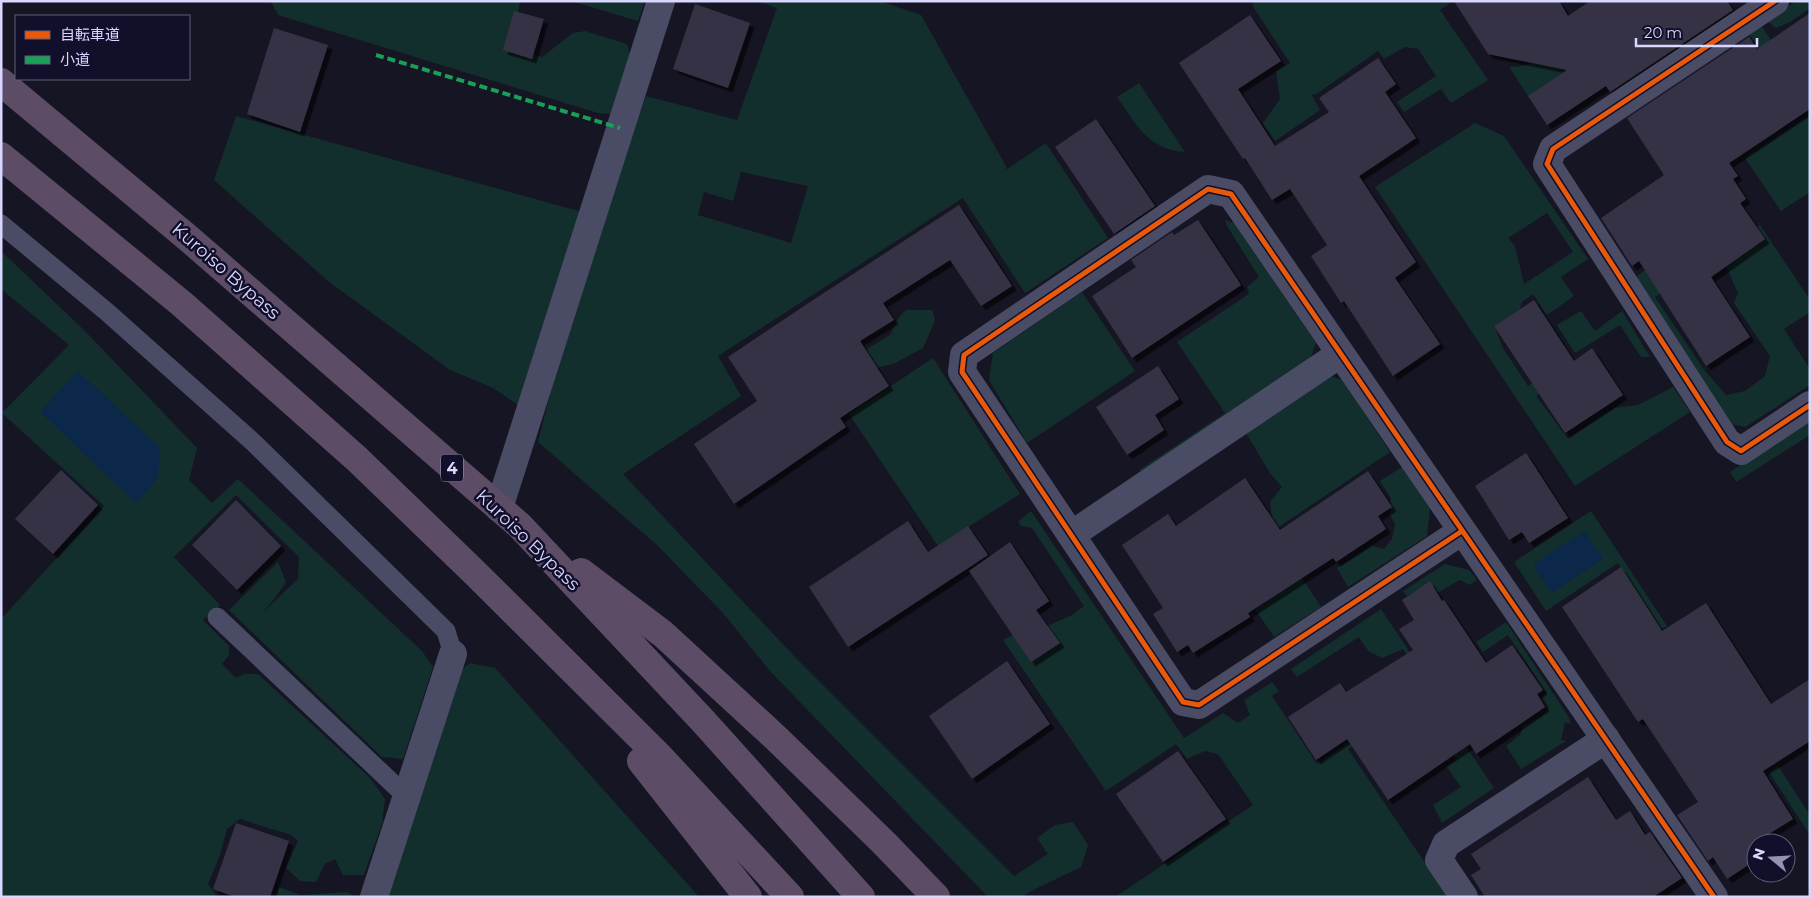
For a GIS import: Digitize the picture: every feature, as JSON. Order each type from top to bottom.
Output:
[{"type":"highway","name":"Kuroiso Bypass","points":[[1,82],[188,238],[520,526],[704,722],[861,897]]},
{"type":"highway","points":[[1,156],[182,304],[349,452],[660,757],[790,897]]},
{"type":"highway","name":"4","points":[[520,526],[663,634],[776,738],[884,843],[936,897]]},
{"type":"highway","points":[[548,646],[748,897]]},
{"type":"street","points":[[499,508],[661,1]]},
{"type":"street","points":[[1775,1],[1553,149],[1547,164],[1727,442],[1741,452],[1810,406]]},
{"type":"street","points":[[1462,530],[1199,705],[1184,702],[962,372],[964,355],[1208,189],[1231,194],[1340,354],[1462,530],[1606,739],[1714,897]]},
{"type":"street","points":[[1071,535],[1340,354]]},
{"type":"street","points":[[374,897],[453,654]]},
{"type":"street","points":[[1464,897],[1439,860],[1446,844],[1606,739]]},
{"type":"lane","points":[[1,224],[107,312],[254,443],[446,630],[453,654]]},
{"type":"lane","points":[[218,617],[406,796]]},
{"type":"green space","points":[[520,1],[513,47],[542,57],[573,33],[585,31],[627,44],[630,54],[610,114],[598,113],[278,15],[271,2]]},
{"type":"green space","points":[[571,1],[645,1],[638,21]]},
{"type":"green space","points":[[757,1],[880,1],[921,15],[1007,168],[1004,171],[1046,143],[1108,238],[1025,293],[963,198],[718,356],[741,396],[623,474],[795,657],[1014,876],[1048,854],[1037,838],[1055,825],[1073,822],[1088,845],[1081,867],[1029,892],[1023,897],[988,897],[770,671],[723,613],[658,546],[538,442],[553,383],[521,407],[493,388],[450,370],[328,281],[214,180],[236,116],[582,212],[601,215],[646,96],[737,120],[777,8]],"holes":[[[741,172],[808,186],[791,243],[698,215],[704,192],[733,201]]]},
{"type":"green space","points":[[1255,1],[1453,1],[1440,10],[1488,80],[1451,103],[1441,89],[1404,112],[1397,102],[1436,76],[1418,49],[1405,47],[1384,59],[1378,51],[1315,95],[1311,94],[1320,110],[1275,141],[1263,123],[1280,99],[1276,71],[1290,63],[1252,5]]},
{"type":"green space","points":[[1796,1],[1810,1],[1810,8],[1790,22],[1776,28],[1767,21]]},
{"type":"green space","points":[[1761,25],[1810,99],[1810,192],[1781,211],[1745,158],[1808,116],[1808,110],[1748,33]]},
{"type":"green space","points":[[1592,53],[1528,96],[1509,67],[1524,66],[1536,60]]},
{"type":"green space","points":[[1139,83],[1185,152],[1172,150],[1152,141],[1137,126],[1117,97]]},
{"type":"green space","points":[[1475,123],[1504,136],[1588,259],[1561,277],[1574,296],[1547,315],[1533,294],[1522,302],[1520,309],[1494,326],[1503,348],[1528,386],[1558,367],[1540,389],[1537,397],[1568,439],[1615,408],[1638,405],[1673,387],[1690,412],[1575,486],[1375,187]],"holes":[[[1547,213],[1573,252],[1524,284],[1515,246],[1508,238]]]},
{"type":"green space","points":[[1225,220],[1234,223],[1316,343],[1309,362],[1142,473],[1139,470],[1225,413],[1177,342],[1249,294],[1247,287],[1259,277]]},
{"type":"green space","points":[[1760,225],[1810,300],[1810,312],[1784,329],[1810,369],[1810,385],[1745,427],[1726,423],[1637,289],[1637,276],[1696,233],[1712,259],[1655,297],[1705,371],[1726,395],[1745,391],[1765,376],[1770,356],[1734,303],[1738,293],[1720,253]]},
{"type":"green space","points":[[1,251],[84,330],[197,448],[189,480],[212,503],[238,479],[422,651],[433,667],[403,759],[382,757],[229,610],[278,562],[286,582],[259,616],[298,579],[299,557],[236,495],[174,557],[220,605],[203,620],[229,646],[229,655],[222,664],[236,678],[244,674],[258,674],[370,778],[385,799],[382,824],[364,875],[343,875],[335,859],[325,864],[316,882],[300,881],[286,868],[298,841],[291,835],[240,819],[227,829],[220,855],[208,884],[216,895],[222,897],[1,897],[1,619],[104,506],[2,413],[69,345],[1,289]]},
{"type":"green space","points":[[1082,292],[1135,371],[1027,443],[989,380],[993,353]]},
{"type":"green space","points":[[906,310],[932,310],[935,320],[923,348],[895,363],[877,368],[826,374],[890,335],[899,317]]},
{"type":"green space","points":[[1581,311],[1595,331],[1622,311],[1650,357],[1641,357],[1620,325],[1575,353],[1557,325]]},
{"type":"green space","points":[[933,358],[1020,494],[938,546],[849,414]]},
{"type":"green space","points":[[1325,374],[1342,380],[1390,452],[1212,572],[1272,518],[1270,502],[1282,487],[1270,473],[1246,433]]},
{"type":"green space","points":[[1810,421],[1810,435],[1736,482],[1730,472]]},
{"type":"green space","points":[[1402,467],[1430,508],[1427,536],[1348,587],[1337,568],[1372,546],[1384,549],[1392,539],[1395,524],[1390,514],[1391,498],[1380,481]]},
{"type":"green space","points":[[1031,511],[1184,738],[1223,713],[1238,723],[1250,715],[1244,700],[1272,682],[1279,691],[1272,696],[1317,764],[1406,704],[1417,672],[1403,649],[1382,658],[1368,651],[1359,637],[1297,677],[1291,669],[1381,609],[1435,690],[1348,749],[1448,897],[1115,897],[1253,805],[1218,754],[1205,751],[1187,759],[1176,744],[1106,791],[1003,640],[1024,630],[1045,627],[1072,615],[1084,606],[1032,528],[1021,526],[1018,521]]},
{"type":"green space","points":[[1591,511],[1667,626],[1651,635],[1647,609],[1618,563],[1546,611],[1514,562]]},
{"type":"green space","points":[[1445,564],[1469,570],[1477,580],[1470,585],[1460,580],[1437,593],[1430,582],[1407,596],[1403,591]]},
{"type":"green space","points":[[1302,578],[1321,607],[1274,637],[1255,609]]},
{"type":"green space","points":[[1506,622],[1570,719],[1570,724],[1565,722],[1561,740],[1566,741],[1521,769],[1506,746],[1520,735],[1523,726],[1543,715],[1549,708],[1542,696],[1547,693],[1508,635],[1483,652],[1476,642]]},
{"type":"green space","points":[[470,663],[495,668],[699,897],[385,897],[456,674]]},
{"type":"green space","points":[[1463,742],[1494,788],[1442,823],[1433,805],[1461,787],[1446,766],[1456,760],[1452,751]]},
{"type":"green space","points":[[1778,766],[1810,815],[1810,835],[1769,772]]},
{"type":"green space","points":[[279,887],[301,895],[347,892],[356,897],[276,897]]},
{"type":"water","points":[[78,371],[160,448],[158,477],[136,503],[40,412]]},
{"type":"water","points":[[1585,531],[1603,559],[1551,593],[1533,565]]},
{"type":"building","points":[[1454,1],[1559,1],[1568,16],[1590,1],[1727,1],[1733,10],[1610,92],[1606,86],[1547,125],[1528,96],[1567,70],[1488,54]]},
{"type":"building","points":[[695,4],[750,23],[728,88],[673,69]]},
{"type":"building","points":[[514,11],[544,19],[532,59],[503,50]]},
{"type":"building","points":[[1810,13],[1810,109],[1729,163],[1738,176],[1733,179],[1746,199],[1740,203],[1765,239],[1711,277],[1750,337],[1706,366],[1639,261],[1632,266],[1601,218],[1664,175],[1627,118],[1749,37],[1757,49]]},
{"type":"building","points":[[1250,15],[1281,61],[1238,89],[1275,146],[1329,112],[1319,98],[1378,58],[1396,84],[1385,92],[1416,138],[1359,176],[1416,262],[1395,278],[1440,344],[1393,376],[1344,301],[1341,303],[1311,256],[1327,245],[1290,189],[1272,200],[1179,63]]},
{"type":"building","points":[[274,28],[328,45],[300,132],[247,114]]},
{"type":"building","points":[[1096,119],[1155,206],[1114,234],[1055,147]]},
{"type":"building","points":[[959,205],[1012,286],[981,306],[950,260],[883,303],[894,320],[860,341],[889,386],[840,418],[846,427],[734,504],[694,444],[757,401],[728,357]]},
{"type":"building","points":[[1198,220],[1241,285],[1132,358],[1092,296],[1136,267],[1131,260],[1172,232],[1174,235]]},
{"type":"building","points":[[1534,300],[1574,361],[1592,348],[1623,395],[1565,433],[1494,326]]},
{"type":"building","points":[[1158,366],[1179,399],[1155,415],[1164,430],[1127,455],[1096,407]]},
{"type":"building","points":[[1526,453],[1568,518],[1529,543],[1522,532],[1509,540],[1475,486]]},
{"type":"building","points":[[61,470],[98,505],[53,554],[15,519]]},
{"type":"building","points":[[1368,471],[1392,507],[1378,516],[1386,529],[1336,562],[1333,558],[1248,613],[1250,617],[1193,653],[1188,645],[1177,652],[1153,614],[1163,608],[1122,545],[1168,514],[1176,526],[1245,478],[1280,530]]},
{"type":"building","points":[[236,500],[281,546],[237,590],[192,545]]},
{"type":"building","points":[[908,521],[928,552],[968,526],[988,555],[848,647],[809,587]]},
{"type":"building","points":[[1010,542],[1049,601],[1036,610],[1060,643],[1031,662],[969,571]]},
{"type":"building","points":[[1621,567],[1662,631],[1706,603],[1771,704],[1810,679],[1810,741],[1763,771],[1793,819],[1770,833],[1746,833],[1746,867],[1727,879],[1713,857],[1708,861],[1677,815],[1698,802],[1643,719],[1638,722],[1562,607]]},
{"type":"building","points":[[1430,581],[1486,663],[1512,645],[1543,690],[1537,694],[1545,707],[1476,754],[1470,744],[1388,800],[1347,739],[1316,760],[1288,717],[1340,683],[1346,692],[1413,650],[1399,629],[1414,620],[1402,600]]},
{"type":"building","points":[[1007,661],[1050,724],[972,779],[929,716]]},
{"type":"building","points":[[1178,751],[1226,819],[1163,862],[1116,794]]},
{"type":"building","points":[[1588,777],[1616,820],[1630,811],[1645,835],[1650,832],[1682,878],[1653,897],[1485,897],[1471,875],[1481,869],[1471,854]]},
{"type":"building","points":[[236,823],[289,841],[270,897],[235,897],[213,889]]},
{"type":"marked path","points":[[376,55],[620,128]]},
{"type":"cycle path","points":[[1775,1],[1553,149],[1547,164],[1727,442],[1741,451],[1810,405]]},
{"type":"cycle path","points":[[1462,531],[1199,705],[1183,702],[962,372],[964,355],[1208,189],[1231,194],[1714,897]]}]
